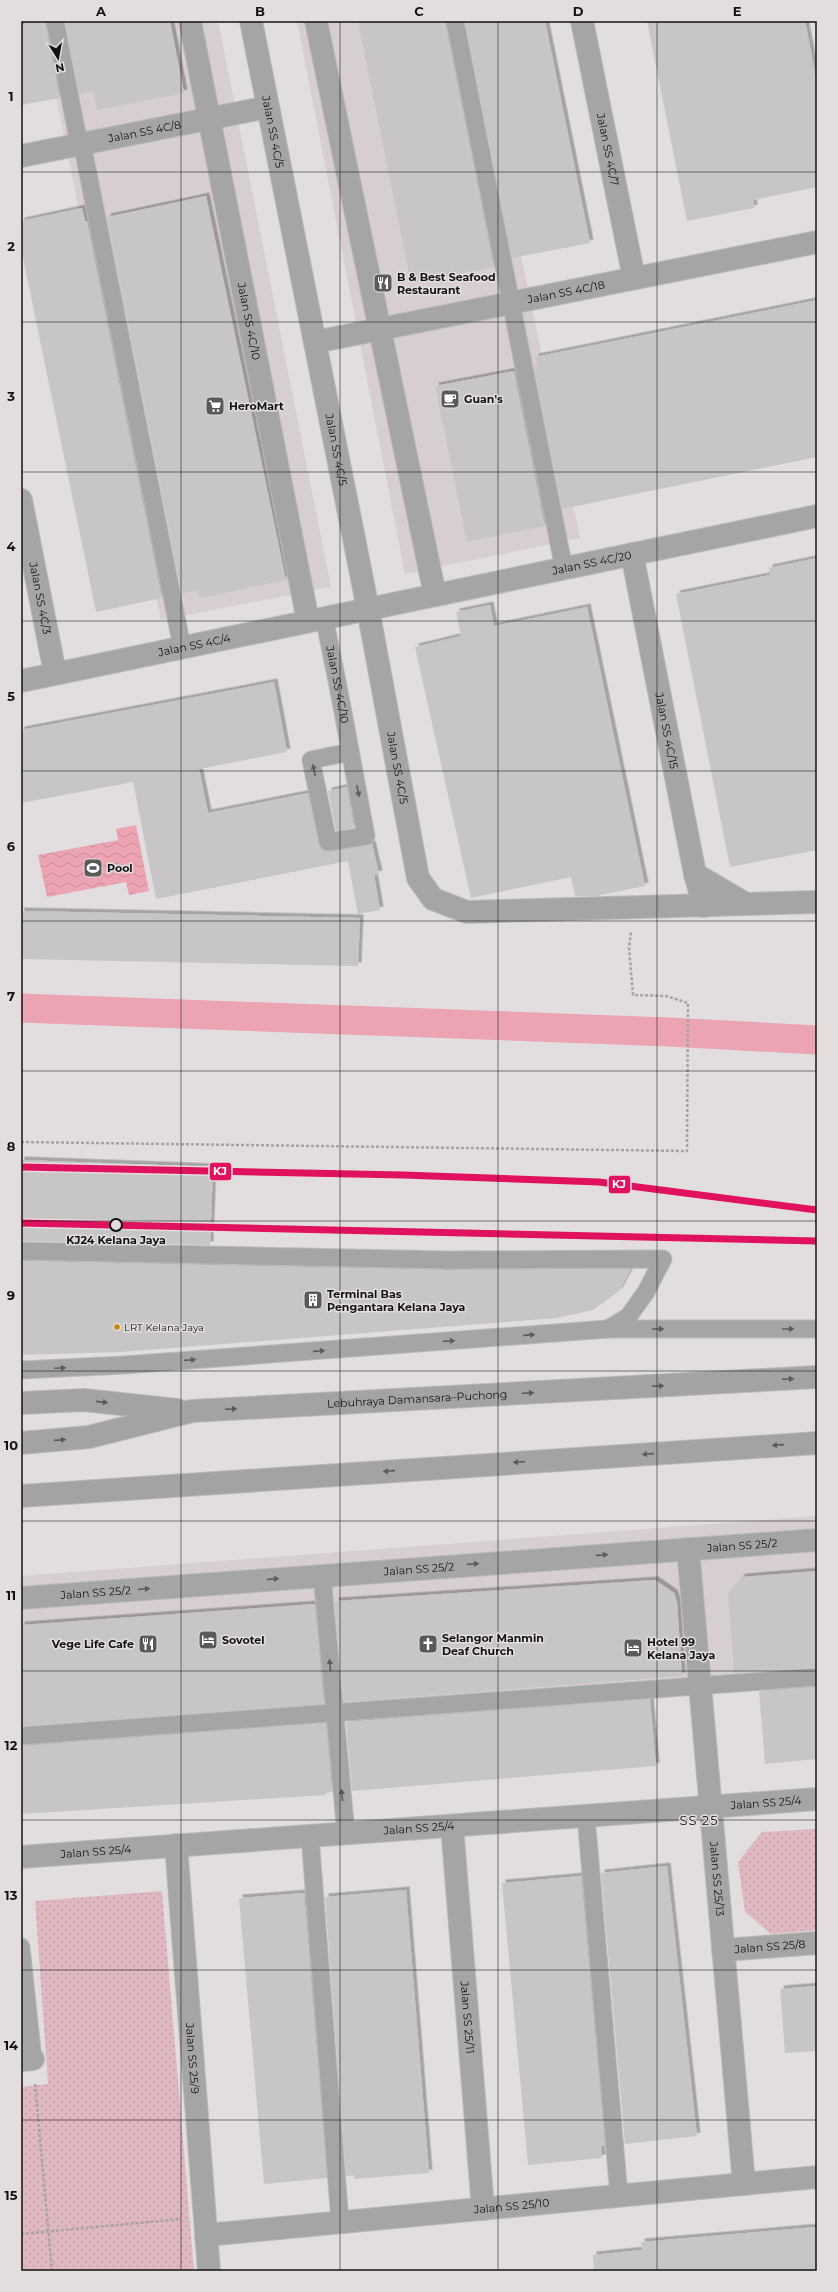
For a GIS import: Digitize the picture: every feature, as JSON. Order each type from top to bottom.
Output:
[{"type":"highway","name":"Lebuhraya Damansara–Puchong","points":[[21,1443],[89,1438],[192,1411],[817,1377]]},
{"type":"highway","points":[[21,1403],[84,1400],[192,1411]]},
{"type":"highway","points":[[21,1496],[817,1443]]},
{"type":"street","name":"Jalan SS 4C/10","points":[[190,21],[209,118],[316,619]]},
{"type":"street","name":"Jalan SS 4C/5","points":[[251,21],[368,609],[418,878],[433,899],[468,912],[634,907]]},
{"type":"street","points":[[316,21],[381,328],[435,595]]},
{"type":"street","name":"Jalan SS 4C/7","points":[[582,21],[634,278]]},
{"type":"street","name":"Jalan SS 4C/8","points":[[21,156],[268,107]]},
{"type":"street","name":"Jalan SS 4C/18","points":[[315,342],[817,242]]},
{"type":"street","name":"Jalan SS 4C/3","points":[[21,500],[55,674]]},
{"type":"street","name":"Jalan SS 4C/20","points":[[368,609],[817,516]]},
{"type":"street","name":"Jalan SS 4C/15","points":[[632,554],[696,874],[704,906]]},
{"type":"street","name":"Jalan SS 4C/4","points":[[21,681],[368,609]]},
{"type":"street","points":[[696,874],[746,904]]},
{"type":"street","points":[[634,907],[817,902]]},
{"type":"street","name":"Jalan SS 25/2","points":[[21,1598],[817,1540]]},
{"type":"street","name":"Jalan SS 25/13","points":[[688,1549],[744,2184]]},
{"type":"street","name":"Jalan SS 25/4","points":[[21,1857],[817,1799]]},
{"type":"street","name":"Jalan SS 25/11","points":[[452,1826],[483,2209]]},
{"type":"street","name":"Jalan SS 25/9","points":[[176,1846],[209,2271]]},
{"type":"street","name":"Jalan SS 25/8","points":[[723,1950],[817,1943]]},
{"type":"street","name":"Jalan SS 25/10","points":[[206,2226],[340,2222],[817,2177]]},
{"type":"lane","points":[[55,21],[182,648]]},
{"type":"lane","points":[[455,21],[564,569]]},
{"type":"lane","name":"Jalan SS 4C/10","points":[[316,619],[350,752],[366,836],[328,842],[312,760],[350,752]]},
{"type":"lane","points":[[21,1252],[446,1260],[663,1259],[646,1292],[628,1317],[608,1329]]},
{"type":"lane","points":[[21,1370],[140,1364],[608,1329],[817,1330]]},
{"type":"lane","points":[[322,1575],[346,1834]]},
{"type":"lane","points":[[21,1736],[817,1677]]},
{"type":"lane","points":[[586,1816],[619,2196]]},
{"type":"lane","points":[[310,1836],[340,2222]]},
{"type":"lane","points":[[21,1954],[27,2060]]},
{"type":"path","points":[[21,23],[33,21]]},
{"type":"path","points":[[21,1142],[687,1152],[688,1003],[666,996],[633,995],[629,948],[634,907]]},
{"type":"path","points":[[27,2060],[52,2271]]},
{"type":"path","points":[[21,2234],[206,2226]]},
{"type":"shaded area","points":[[41,21],[218,21],[331,587],[161,620]]},
{"type":"shaded area","points":[[297,21],[472,21],[580,538],[405,574]]},
{"type":"shaded area","points":[[817,1516],[817,1673],[21,1730],[21,1576]]},
{"type":"shaded area","points":[[817,1829],[817,1930],[771,1934],[745,1912],[738,1862],[762,1832]]},
{"type":"shaded area","points":[[162,1891],[194,2271],[21,2271],[21,2087],[48,2084],[35,1901]]},
{"type":"water","name":"Pool","points":[[136,825],[149,891],[129,895],[126,882],[47,897],[38,855],[118,840],[116,829]]},
{"type":"building","points":[[21,21],[45,21],[60,98],[21,105]]},
{"type":"building","points":[[65,21],[170,21],[184,93],[97,110],[93,91],[79,94]]},
{"type":"building","points":[[358,21],[445,21],[494,267],[411,283]]},
{"type":"building","points":[[465,21],[545,21],[590,243],[512,258]]},
{"type":"building","points":[[647,21],[805,21],[817,84],[817,187],[753,200],[754,208],[687,221]]},
{"type":"building","points":[[206,196],[286,580],[200,598],[198,590],[182,594],[107,217]]},
{"type":"building","points":[[82,208],[85,221],[87,221],[162,598],[96,612],[21,248],[21,221]]},
{"type":"building","points":[[817,300],[817,457],[562,509],[534,367],[537,366],[535,357]]},
{"type":"building","points":[[514,371],[545,526],[467,542],[435,386]]},
{"type":"building","points":[[817,558],[817,850],[730,867],[676,594],[770,575],[769,568]]},
{"type":"building","points":[[490,605],[494,626],[587,607],[645,886],[596,896],[575,896],[571,877],[471,898],[415,647],[461,636],[456,612]]},
{"type":"building","points":[[274,682],[287,752],[199,769],[208,813],[308,793],[321,849],[330,852],[372,844],[379,874],[374,875],[380,910],[358,914],[348,861],[156,899],[133,782],[21,803],[21,730]]},
{"type":"building","points":[[347,787],[354,828],[336,831],[328,791]]},
{"type":"building","points":[[21,911],[360,918],[358,966],[21,959]]},
{"type":"building","name":"KJ24 Kelana Jaya","points":[[21,1160],[213,1167],[210,1245],[21,1241]]},
{"type":"building","name":"Terminal Bas Pengantara Kelana Jaya","points":[[21,1261],[446,1270],[631,1269],[619,1291],[593,1310],[557,1318],[120,1352],[21,1355]]},
{"type":"building","points":[[817,1571],[817,1667],[734,1673],[728,1594],[742,1577]]},
{"type":"building","points":[[655,1580],[674,1593],[677,1602],[682,1676],[344,1702],[336,1601]]},
{"type":"building","points":[[315,1604],[324,1704],[21,1726],[21,1625]]},
{"type":"building","points":[[817,1687],[817,1759],[765,1764],[759,1691]]},
{"type":"building","points":[[650,1699],[656,1766],[352,1791],[346,1722]]},
{"type":"building","points":[[326,1723],[332,1792],[326,1793],[326,1795],[21,1814],[21,1746]]},
{"type":"building","points":[[667,1866],[697,2136],[625,2144],[601,1873]]},
{"type":"building","points":[[581,1876],[605,2146],[601,2146],[602,2158],[528,2165],[502,1883]]},
{"type":"building","points":[[406,1890],[429,2173],[354,2179],[354,2175],[346,2176],[325,1897]]},
{"type":"building","points":[[304,1893],[327,2178],[264,2184],[239,1898]]},
{"type":"building","points":[[817,1986],[817,2051],[785,2053],[780,1989]]},
{"type":"building","points":[[817,2227],[817,2271],[594,2271],[593,2255],[642,2250],[641,2242]]},
{"type":"waterway","points":[[21,1008],[669,1032],[817,1040]]},
{"type":"transit line","name":"KJ","points":[[21,1167],[403,1175],[599,1182],[817,1210]]},
{"type":"transit line","name":"KJ","points":[[21,1223],[817,1241]]},
{"type":"place","name":"B & Best Seafood Restaurant","points":[[383,283]]},
{"type":"place","name":"Guan's","points":[[450,399]]},
{"type":"place","name":"HeroMart","points":[[215,406]]},
{"type":"place","name":"Pool","points":[[93,868]]},
{"type":"place","name":"KJ24 Kelana Jaya","points":[[116,1225]]},
{"type":"place","name":"Terminal Bas Pengantara Kelana Jaya","points":[[313,1300]]},
{"type":"place","name":"LRT Kelana Jaya","points":[[117,1327]]},
{"type":"place","name":"Sovotel","points":[[208,1640]]},
{"type":"place","name":"Vege Life Cafe","points":[[148,1644]]},
{"type":"place","name":"Selangor Manmin Deaf Church","points":[[428,1644]]},
{"type":"place","name":"Hotel 99 Kelana Jaya","points":[[633,1648]]},
{"type":"district","name":"SS 25","points":[[699,1820]]}]
